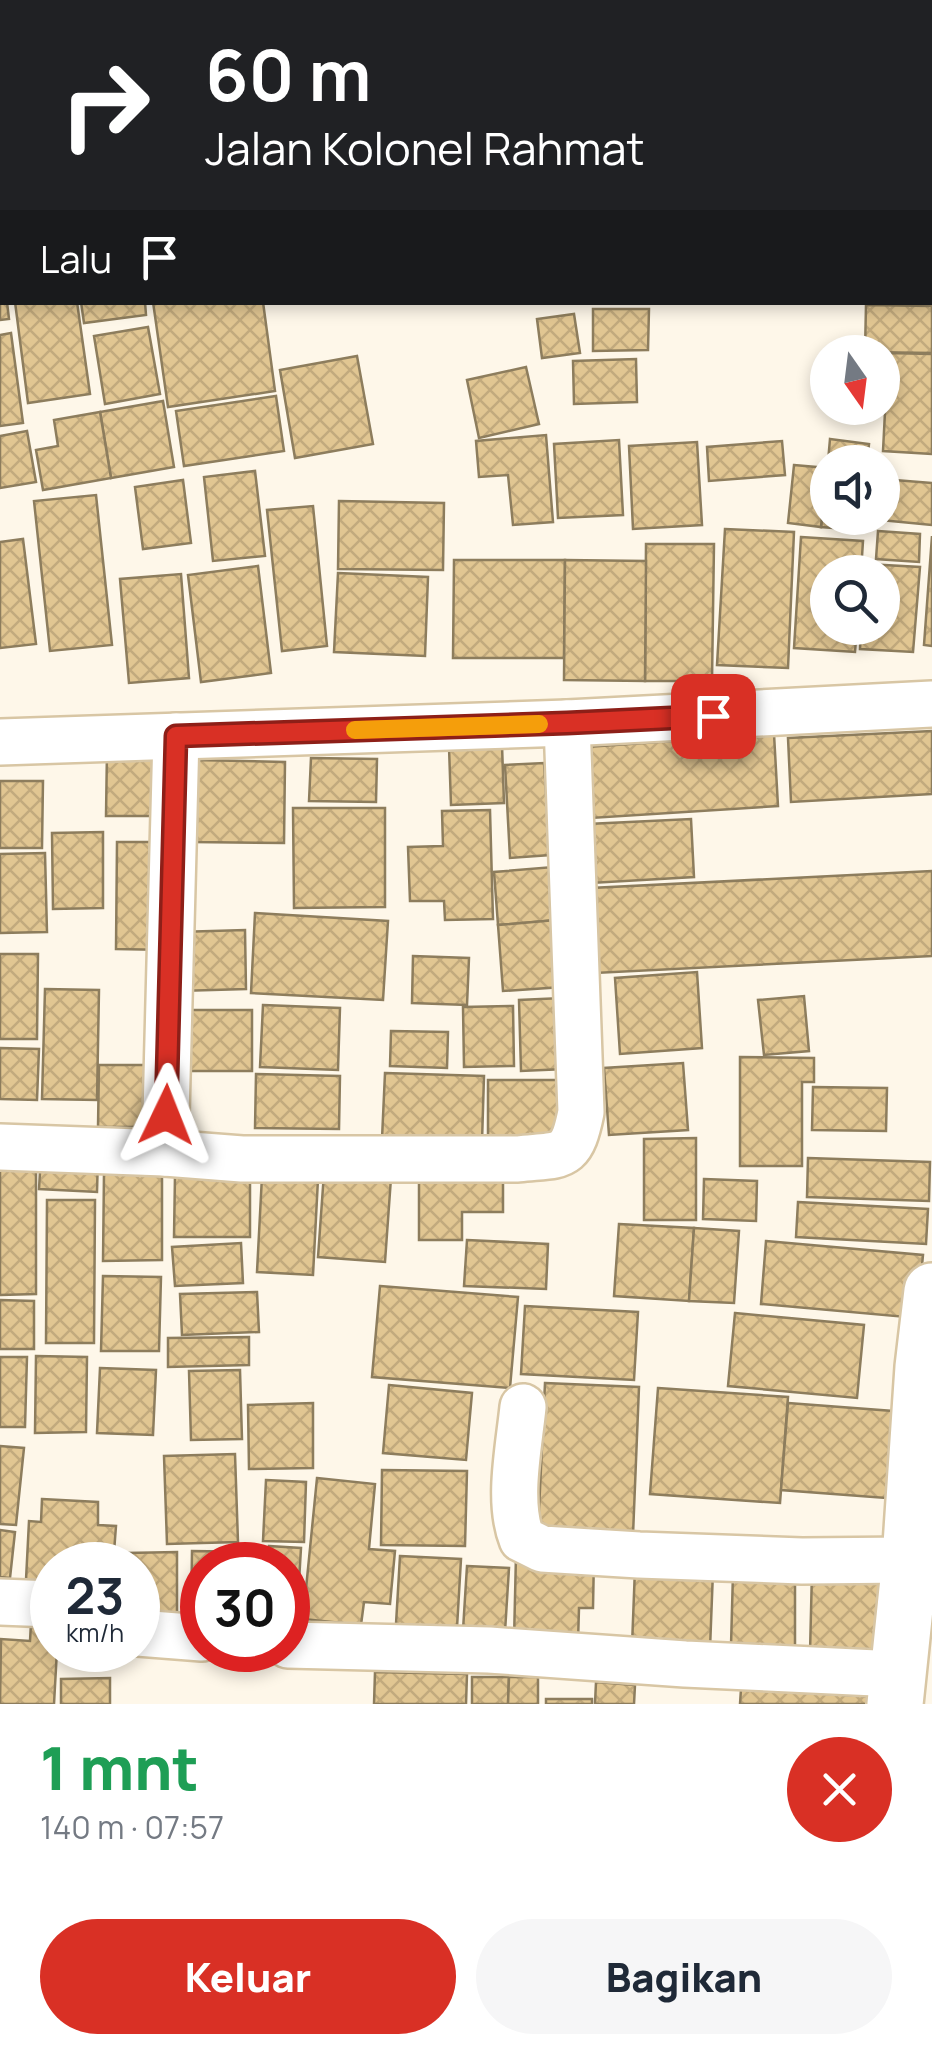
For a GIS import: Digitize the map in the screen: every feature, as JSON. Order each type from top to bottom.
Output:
[{"type":"street","points":[[0,742],[567,723],[932,704]]},
{"type":"street","points":[[0,1146],[242,1160],[518,1159],[561,1154],[576,1140],[581,1112],[567,723]]},
{"type":"street","points":[[165,1153],[176,736]]},
{"type":"street","points":[[310,1646],[490,1650],[685,1664],[896,1689],[932,1291]]},
{"type":"street","points":[[522,1407],[516,1524],[522,1539],[542,1548],[784,1561],[910,1560]]},
{"type":"street","points":[[0,1602],[30,1603]]},
{"type":"building","points":[[0,305],[7,305],[9,319],[0,320]]},
{"type":"building","points":[[15,305],[77,305],[90,394],[28,403]]},
{"type":"building","points":[[81,305],[145,305],[146,315],[84,323]]},
{"type":"building","points":[[153,305],[263,305],[275,391],[168,407]]},
{"type":"building","points":[[866,305],[932,306],[932,353],[900,353],[900,335],[865,335]]},
{"type":"building","points":[[593,309],[649,309],[648,350],[593,351]]},
{"type":"building","points":[[574,314],[580,353],[542,358],[537,319]]},
{"type":"building","points":[[148,327],[160,394],[105,404],[94,336]]},
{"type":"building","points":[[11,333],[23,423],[0,426],[0,335]]},
{"type":"building","points":[[900,353],[932,354],[932,454],[900,452],[900,445],[883,445],[884,425],[900,425]]},
{"type":"building","points":[[357,356],[373,444],[295,458],[280,370]]},
{"type":"building","points":[[636,359],[637,402],[574,404],[573,361]]},
{"type":"building","points":[[526,367],[539,424],[479,438],[467,380]]},
{"type":"building","points":[[276,396],[284,451],[184,466],[176,411]]},
{"type":"building","points":[[163,401],[174,467],[111,478],[100,412]]},
{"type":"building","points":[[100,412],[111,478],[43,490],[36,450],[58,446],[54,420]]},
{"type":"building","points":[[27,431],[36,482],[0,488],[0,436]]},
{"type":"building","points":[[546,435],[553,522],[513,525],[508,475],[479,477],[476,441]]},
{"type":"building","points":[[830,439],[869,444],[869,445],[829,445]]},
{"type":"building","points":[[619,440],[623,515],[558,518],[554,444]]},
{"type":"building","points":[[782,441],[785,475],[709,481],[707,447]]},
{"type":"building","points":[[697,442],[702,525],[633,529],[629,446]]},
{"type":"building","points":[[794,465],[810,466],[810,526],[788,523]]},
{"type":"building","points":[[255,471],[265,556],[213,561],[204,477]]},
{"type":"building","points":[[183,480],[191,543],[143,549],[135,487]]},
{"type":"building","points":[[900,480],[932,483],[932,525],[900,522]]},
{"type":"building","points":[[96,495],[112,645],[50,651],[34,501]]},
{"type":"building","points":[[339,501],[444,503],[443,570],[338,569]]},
{"type":"building","points":[[313,506],[327,646],[282,651],[267,510]]},
{"type":"building","points":[[725,529],[794,532],[788,668],[717,665]]},
{"type":"building","points":[[920,534],[919,562],[900,561],[900,555],[876,555],[878,535]]},
{"type":"building","points":[[932,536],[932,646],[924,645]]},
{"type":"building","points":[[801,537],[863,541],[862,555],[810,555],[810,645],[856,645],[855,652],[794,648]]},
{"type":"building","points":[[23,539],[36,644],[0,648],[0,542]]},
{"type":"building","points":[[646,544],[714,544],[712,681],[645,681]]},
{"type":"building","points":[[454,560],[565,560],[564,658],[453,658]]},
{"type":"building","points":[[565,560],[646,561],[645,681],[564,680]]},
{"type":"building","points":[[258,566],[271,673],[201,682],[188,575]]},
{"type":"building","points":[[900,566],[920,567],[913,652],[860,649],[860,645],[900,645]]},
{"type":"building","points":[[338,573],[428,577],[425,656],[334,652]]},
{"type":"building","points":[[181,574],[189,678],[129,683],[120,579]]},
{"type":"building","points":[[932,731],[932,794],[791,802],[788,738]]},
{"type":"building","points":[[774,734],[778,806],[591,818],[586,747]]},
{"type":"building","points":[[502,745],[504,803],[451,805],[449,747]]},
{"type":"building","points":[[107,750],[163,751],[162,816],[106,816]]},
{"type":"building","points":[[311,758],[377,759],[376,802],[309,801]]},
{"type":"building","points":[[194,760],[285,762],[284,843],[192,842]]},
{"type":"building","points":[[544,763],[550,855],[510,858],[505,765]]},
{"type":"building","points":[[0,781],[43,781],[42,848],[0,848]]},
{"type":"building","points":[[293,808],[385,808],[385,907],[294,908]]},
{"type":"building","points":[[490,810],[493,919],[445,920],[444,901],[410,901],[408,847],[443,846],[442,811]]},
{"type":"building","points":[[691,819],[694,877],[591,883],[588,824]]},
{"type":"building","points":[[103,832],[103,908],[53,909],[52,833]]},
{"type":"building","points":[[117,842],[169,842],[168,950],[116,949]]},
{"type":"building","points":[[45,853],[47,932],[0,933],[0,854]]},
{"type":"building","points":[[553,867],[556,920],[498,925],[494,872]]},
{"type":"building","points":[[932,871],[932,956],[595,973],[591,888]]},
{"type":"building","points":[[255,913],[388,921],[383,1000],[251,993]]},
{"type":"building","points":[[556,920],[562,987],[503,991],[498,925]]},
{"type":"building","points":[[245,930],[246,989],[179,991],[178,932]]},
{"type":"building","points":[[0,954],[38,954],[37,1039],[0,1039]]},
{"type":"building","points":[[413,956],[469,958],[467,1005],[412,1003]]},
{"type":"building","points":[[697,972],[702,1048],[620,1054],[615,978]]},
{"type":"building","points":[[45,989],[99,990],[97,1100],[42,1099]]},
{"type":"building","points":[[804,996],[809,1051],[764,1055],[758,1000]]},
{"type":"building","points":[[562,998],[565,1069],[521,1071],[519,1000]]},
{"type":"building","points":[[263,1005],[340,1008],[338,1070],[260,1067]]},
{"type":"building","points":[[513,1006],[514,1066],[464,1067],[463,1007]]},
{"type":"building","points":[[178,1010],[252,1010],[252,1071],[178,1071]]},
{"type":"building","points":[[391,1031],[448,1032],[447,1068],[390,1066]]},
{"type":"building","points":[[0,1048],[39,1049],[37,1100],[0,1099]]},
{"type":"building","points":[[740,1057],[814,1058],[814,1082],[802,1082],[802,1166],[740,1166]]},
{"type":"building","points":[[683,1063],[688,1130],[609,1135],[604,1068]]},
{"type":"building","points":[[99,1065],[160,1065],[159,1127],[98,1127]]},
{"type":"building","points":[[385,1073],[484,1076],[482,1142],[382,1139]]},
{"type":"building","points":[[256,1074],[340,1076],[339,1129],[255,1128]]},
{"type":"building","points":[[488,1080],[562,1080],[562,1144],[488,1144]]},
{"type":"building","points":[[813,1087],[887,1088],[886,1131],[812,1130]]},
{"type":"building","points":[[696,1138],[696,1220],[644,1220],[644,1139]]},
{"type":"building","points":[[41,1155],[98,1157],[97,1192],[39,1189]]},
{"type":"building","points":[[808,1158],[930,1162],[929,1201],[807,1197]]},
{"type":"building","points":[[0,1160],[36,1161],[36,1294],[0,1295]]},
{"type":"building","points":[[104,1173],[162,1173],[162,1260],[103,1261]]},
{"type":"building","points":[[324,1173],[391,1178],[385,1262],[318,1257]]},
{"type":"building","points":[[250,1174],[250,1237],[174,1237],[175,1175]]},
{"type":"building","points":[[262,1176],[318,1179],[313,1275],[257,1272]]},
{"type":"building","points":[[419,1178],[503,1178],[503,1212],[462,1212],[462,1240],[419,1240]]},
{"type":"building","points":[[704,1179],[757,1181],[756,1221],[703,1219]]},
{"type":"building","points":[[47,1200],[95,1200],[94,1343],[46,1343]]},
{"type":"building","points":[[798,1202],[928,1209],[926,1244],[796,1237]]},
{"type":"building","points":[[619,1224],[694,1228],[689,1301],[614,1296]]},
{"type":"building","points":[[694,1228],[739,1231],[734,1303],[689,1301]]},
{"type":"building","points":[[467,1240],[548,1244],[546,1289],[464,1286]]},
{"type":"building","points":[[766,1241],[923,1255],[917,1318],[761,1304]]},
{"type":"building","points":[[241,1243],[243,1283],[175,1286],[172,1247]]},
{"type":"building","points":[[103,1276],[161,1277],[159,1351],[101,1351]]},
{"type":"building","points":[[380,1286],[518,1297],[510,1388],[372,1377]]},
{"type":"building","points":[[257,1292],[259,1332],[182,1335],[180,1294]]},
{"type":"building","points":[[0,1300],[34,1301],[34,1349],[0,1349]]},
{"type":"building","points":[[525,1306],[638,1312],[634,1380],[521,1374]]},
{"type":"building","points":[[735,1313],[864,1325],[857,1398],[728,1386]]},
{"type":"building","points":[[249,1337],[249,1365],[168,1367],[168,1338]]},
{"type":"building","points":[[36,1356],[87,1357],[86,1432],[35,1433]]},
{"type":"building","points":[[0,1357],[27,1357],[25,1427],[0,1427]]},
{"type":"building","points":[[100,1368],[156,1370],[153,1435],[97,1433]]},
{"type":"building","points":[[240,1370],[242,1439],[191,1440],[189,1371]]},
{"type":"building","points":[[545,1383],[639,1387],[633,1535],[538,1531]]},
{"type":"building","points":[[389,1385],[472,1393],[466,1460],[383,1453]]},
{"type":"building","points":[[658,1388],[788,1397],[780,1503],[650,1494]]},
{"type":"building","points":[[313,1403],[313,1468],[249,1469],[248,1405]]},
{"type":"building","points":[[788,1403],[906,1412],[899,1499],[781,1490]]},
{"type":"building","points":[[0,1446],[24,1448],[16,1525],[0,1524]]},
{"type":"building","points":[[235,1454],[238,1542],[167,1544],[164,1456]]},
{"type":"building","points":[[382,1470],[467,1471],[465,1546],[381,1545]]},
{"type":"building","points":[[317,1478],[375,1484],[369,1549],[395,1551],[390,1604],[364,1602],[361,1625],[310,1620],[310,1548]]},
{"type":"building","points":[[266,1480],[306,1482],[304,1542],[263,1541]]},
{"type":"building","points":[[42,1499],[98,1502],[98,1525],[116,1526],[115,1542],[30,1542],[30,1580],[26,1580],[29,1521],[41,1522]]},
{"type":"building","points":[[0,1530],[15,1532],[10,1578],[0,1577]]},
{"type":"building","points":[[160,1552],[177,1552],[177,1623],[160,1623]]},
{"type":"building","points":[[516,1555],[594,1556],[593,1608],[579,1608],[578,1642],[514,1640]]},
{"type":"building","points":[[400,1556],[461,1559],[456,1645],[395,1641]]},
{"type":"building","points":[[467,1566],[509,1568],[505,1632],[463,1630]]},
{"type":"building","points":[[635,1568],[713,1571],[710,1649],[632,1646]]},
{"type":"building","points":[[812,1571],[890,1572],[887,1655],[810,1653]]},
{"type":"building","points":[[733,1573],[795,1574],[795,1647],[731,1646]]},
{"type":"building","points":[[1,1639],[30,1641],[30,1672],[56,1672],[54,1704],[0,1704]]},
{"type":"building","points":[[375,1672],[467,1674],[466,1704],[374,1704]]},
{"type":"building","points":[[472,1677],[509,1677],[508,1704],[472,1704]]},
{"type":"building","points":[[509,1677],[538,1677],[538,1704],[508,1704]]},
{"type":"building","points":[[110,1678],[110,1704],[61,1704],[61,1679]]},
{"type":"building","points":[[596,1682],[635,1685],[634,1704],[595,1704]]},
{"type":"building","points":[[741,1689],[879,1697],[879,1704],[740,1704]]},
{"type":"building","points":[[546,1699],[592,1699],[592,1704],[546,1704]]},
{"type":"slow traffic","points":[[355,730],[539,724]]},
{"type":"route","points":[[166,1115],[176,736],[713,716]]}]
